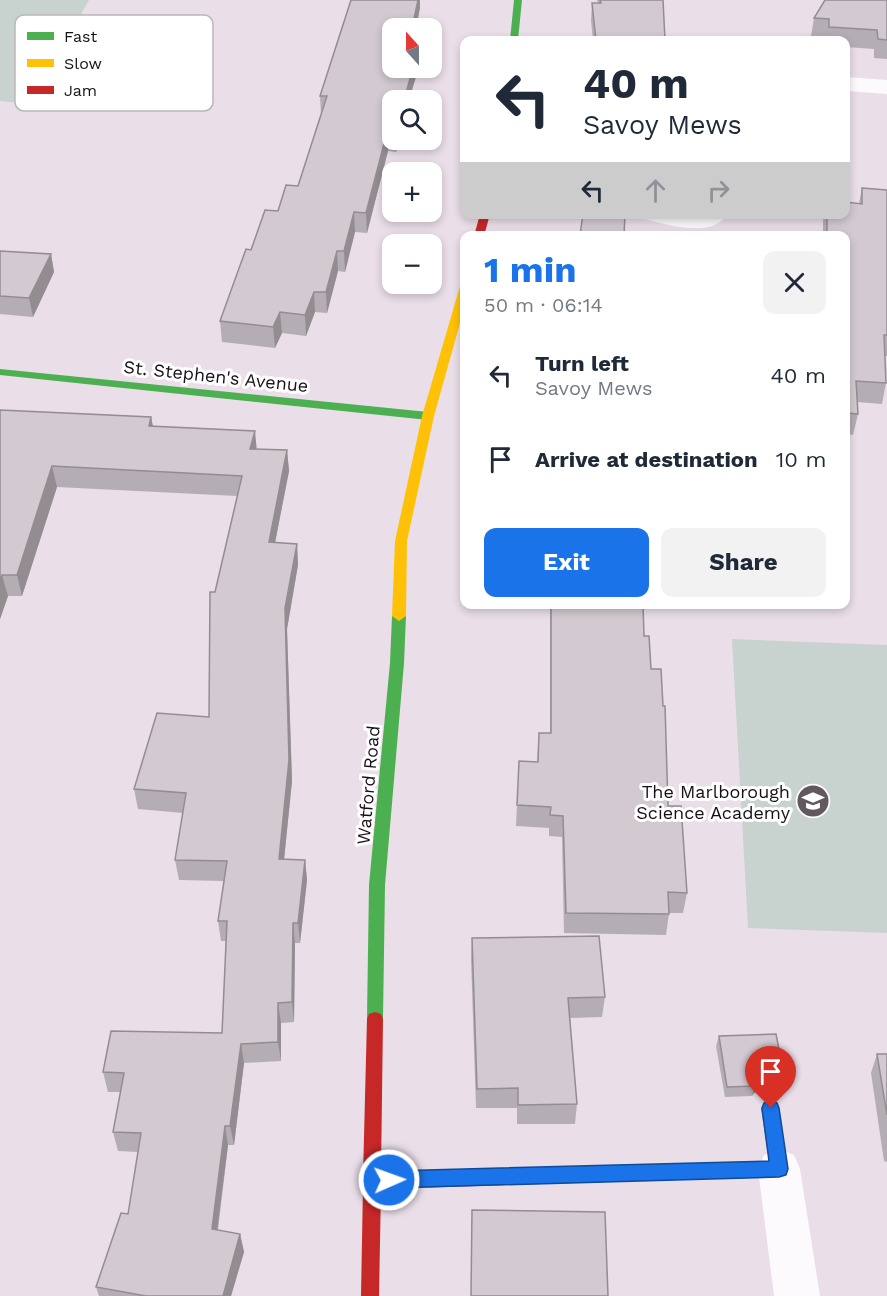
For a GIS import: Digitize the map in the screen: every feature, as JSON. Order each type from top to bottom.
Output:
[{"type":"main road","points":[[514,36],[518,0]]},
{"type":"main road","name":"Watford Road","points":[[370,1296],[370,1180],[377,885],[397,663],[401,541],[428,416],[460,304]]},
{"type":"main road","name":"St. Stephen's Avenue","points":[[0,372],[428,416]]},
{"type":"main road","points":[[370,1180],[779,1169],[771,1108]]},
{"type":"street","points":[[850,84],[887,87]]},
{"type":"street","points":[[681,219],[708,224]]},
{"type":"street","points":[[779,1169],[797,1296]]},
{"type":"shaded area","points":[[0,0],[89,0],[81,15],[15,15],[15,102],[0,101]]},
{"type":"shaded area","name":"The Marlborough Science Academy","points":[[732,639],[887,645],[887,933],[748,928]]},
{"type":"building","points":[[351,0],[418,0],[414,18],[382,18],[382,78],[410,78],[407,90],[382,90],[382,150],[366,213],[354,212],[344,251],[337,251],[326,292],[314,292],[305,315],[280,312],[273,327],[220,321],[246,249],[251,250],[265,210],[278,211],[286,185],[298,186],[327,96],[320,96]]},
{"type":"building","points":[[600,0],[663,0],[665,36],[596,36],[592,3],[601,3]]},
{"type":"building","points":[[825,0],[887,0],[887,40],[878,39],[877,30],[829,27],[829,19],[814,18]]},
{"type":"building","points":[[862,188],[887,190],[887,335],[884,335],[886,383],[856,381],[858,414],[850,413],[850,231],[827,231],[827,219],[850,219],[850,202],[862,204]]},
{"type":"building","points":[[582,219],[625,219],[624,231],[581,231]]},
{"type":"building","points":[[0,251],[51,254],[29,298],[0,296]]},
{"type":"building","points":[[0,410],[151,417],[149,426],[255,431],[250,449],[287,450],[269,542],[297,544],[285,608],[289,760],[279,859],[305,860],[298,923],[293,923],[292,1002],[278,1003],[278,1042],[241,1044],[230,1126],[225,1126],[212,1229],[240,1234],[223,1296],[146,1296],[96,1287],[121,1213],[128,1214],[141,1133],[113,1132],[124,1073],[103,1072],[111,1031],[222,1033],[227,921],[218,921],[227,861],[175,860],[186,793],[134,789],[157,713],[209,717],[210,592],[215,592],[242,476],[52,466],[17,575],[2,575],[0,581]]},
{"type":"building","points":[[551,609],[643,609],[644,636],[649,636],[651,669],[661,669],[663,706],[665,706],[668,806],[681,806],[687,893],[668,892],[669,914],[566,913],[563,816],[550,815],[551,807],[517,805],[519,761],[538,762],[539,733],[551,733]]},
{"type":"building","points":[[599,936],[605,997],[568,998],[577,1104],[518,1105],[518,1088],[477,1089],[472,938]]},
{"type":"building","points":[[776,1034],[785,1081],[772,1077],[755,1086],[727,1087],[719,1036]]},
{"type":"building","points":[[877,1054],[887,1054],[887,1115]]},
{"type":"building","points":[[472,1210],[605,1212],[608,1296],[471,1296]]},
{"type":"traffic: fast","points":[[514,36],[518,0]]},
{"type":"traffic: fast","points":[[0,372],[428,416]]},
{"type":"traffic: fast","points":[[375,1019],[377,885],[397,663],[399,616]]},
{"type":"traffic: fast","points":[[733,1170],[779,1169],[770,1108]]},
{"type":"traffic: slow","points":[[399,616],[401,541],[428,416],[460,304]]},
{"type":"traffic: jam","points":[[480,231],[484,219]]},
{"type":"traffic: jam","points":[[370,1296],[375,1019]]},
{"type":"traffic: jam","points":[[370,1181],[733,1170]]},
{"type":"place","name":"The Marlborough Science Academy","points":[[813,801]]},
{"type":"route","points":[[389,1180],[779,1169],[771,1108]]}]
